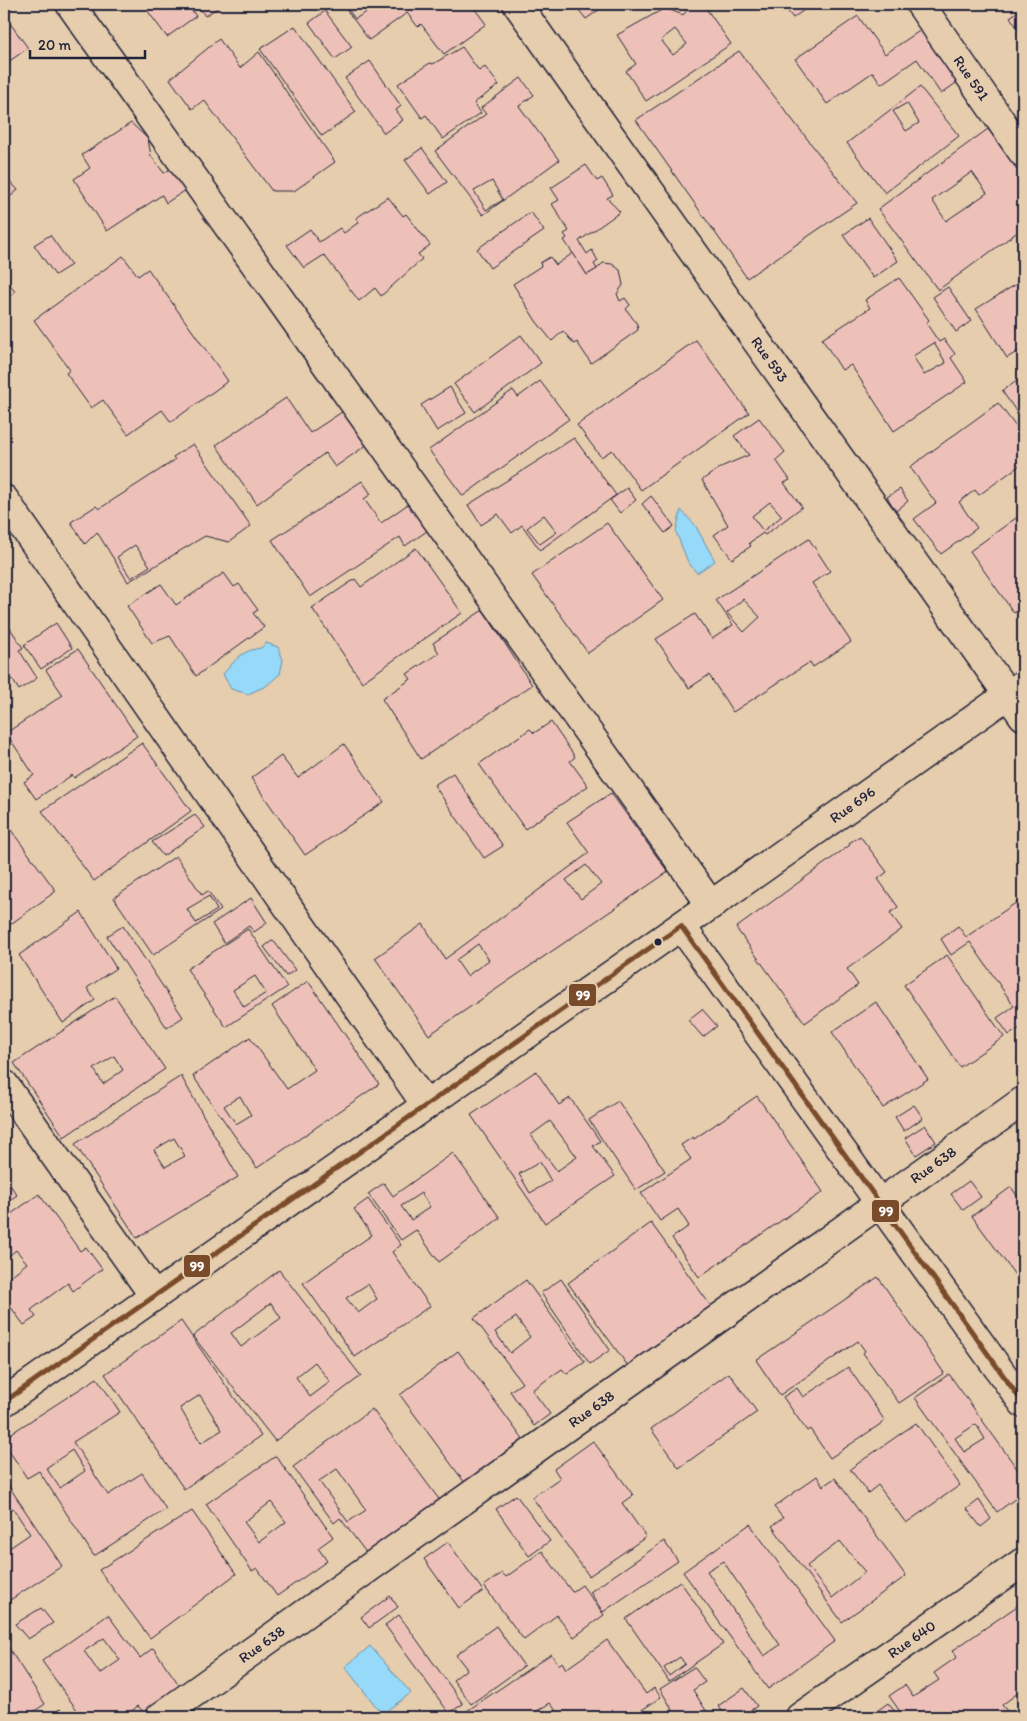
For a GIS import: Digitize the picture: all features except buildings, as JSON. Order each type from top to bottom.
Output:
[{"type":"street","points":[[70,4],[711,905]]},
{"type":"street","name":"Rue 593","points":[[517,4],[1018,698]]},
{"type":"street","name":"Rue 591","points":[[920,4],[1023,153]]},
{"type":"street","points":[[4,499],[426,1105]]},
{"type":"street","name":"Rue 696","points":[[4,1402],[711,905],[1018,698]]},
{"type":"street","points":[[681,926],[1023,1402]]},
{"type":"street","points":[[4,1084],[154,1296]]},
{"type":"street","name":"Rue 638","points":[[160,1717],[1023,1101]]},
{"type":"street","name":"Rue 640","points":[[800,1717],[1023,1562]]},
{"type":"water","points":[[681,510],[695,525],[715,561],[697,573],[688,562],[676,532]]},
{"type":"water","points":[[266,643],[278,647],[283,660],[280,674],[266,686],[248,694],[231,689],[223,674],[239,656],[248,651],[261,648]]},
{"type":"water","points":[[370,1646],[411,1693],[382,1714],[345,1667]]},
{"type":"transit line","name":"99","points":[[4,1402],[681,926],[1023,1403]]}]
